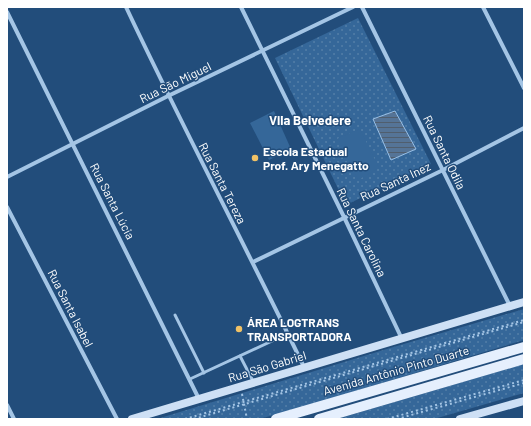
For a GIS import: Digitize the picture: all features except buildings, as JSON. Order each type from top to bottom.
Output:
[{"type":"main road","name":"Rua São Gabriel","points":[[132,419],[401,337],[524,302]]},
{"type":"main road","name":"Avenida Antônio Pinto Duarte","points":[[276,419],[524,347]]},
{"type":"main road","name":"Avenida Antônio Pinto Duarte","points":[[319,419],[524,359]]},
{"type":"main road","points":[[460,419],[524,401]]},
{"type":"street","name":"Rua Santa Tereza","points":[[126,7],[168,96],[253,262],[304,367]]},
{"type":"street","name":"Rua Santa Carolina","points":[[241,7],[344,216],[401,337]]},
{"type":"street","name":"Rua São Miguel","points":[[7,177],[261,50],[353,7]]},
{"type":"street","name":"Rua Santa Odila","points":[[362,7],[510,306]]},
{"type":"street","points":[[483,7],[524,88]]},
{"type":"street","name":"Rua Santa Lúcia","points":[[7,12],[199,399]]},
{"type":"street","name":"Rua Santa Inez","points":[[253,262],[344,216],[443,170],[524,128]]},
{"type":"street","name":"Rua Santa Isabel","points":[[7,207],[117,419]]},
{"type":"street","points":[[7,405],[14,419]]},
{"type":"lane","points":[[175,315],[204,373]]},
{"type":"lane","points":[[190,379],[287,334]]},
{"type":"lane","points":[[240,356],[254,383]]},
{"type":"path","points":[[185,419],[524,321]]},
{"type":"path","points":[[387,419],[524,381]]},
{"type":"path","points":[[397,419],[524,381]]},
{"type":"path","points":[[241,387],[247,419]]},
{"type":"path","points":[[194,419],[244,403]]},
{"type":"shaded area","points":[[358,18],[431,164],[346,205],[275,58]]},
{"type":"shaded area","points":[[274,111],[291,149],[269,160],[250,123]]},
{"type":"shaded area","points":[[395,111],[416,149],[391,160],[373,119]]},
{"type":"shaded area","points":[[360,129],[379,168],[358,180],[338,138]]},
{"type":"shaded area","points":[[524,309],[524,340],[296,409],[259,419],[157,419],[390,348]]},
{"type":"shaded area","points":[[524,364],[524,393],[434,419],[337,419]]},
{"type":"place","name":"Escola Estadual Prof. Ary Menegatto","points":[[255,158]]},
{"type":"place","name":"ÁREA LOGTRANS TRANSPORTADORA","points":[[239,329]]},
{"type":"district","name":"Vila Belvedere","points":[[310,120]]}]
